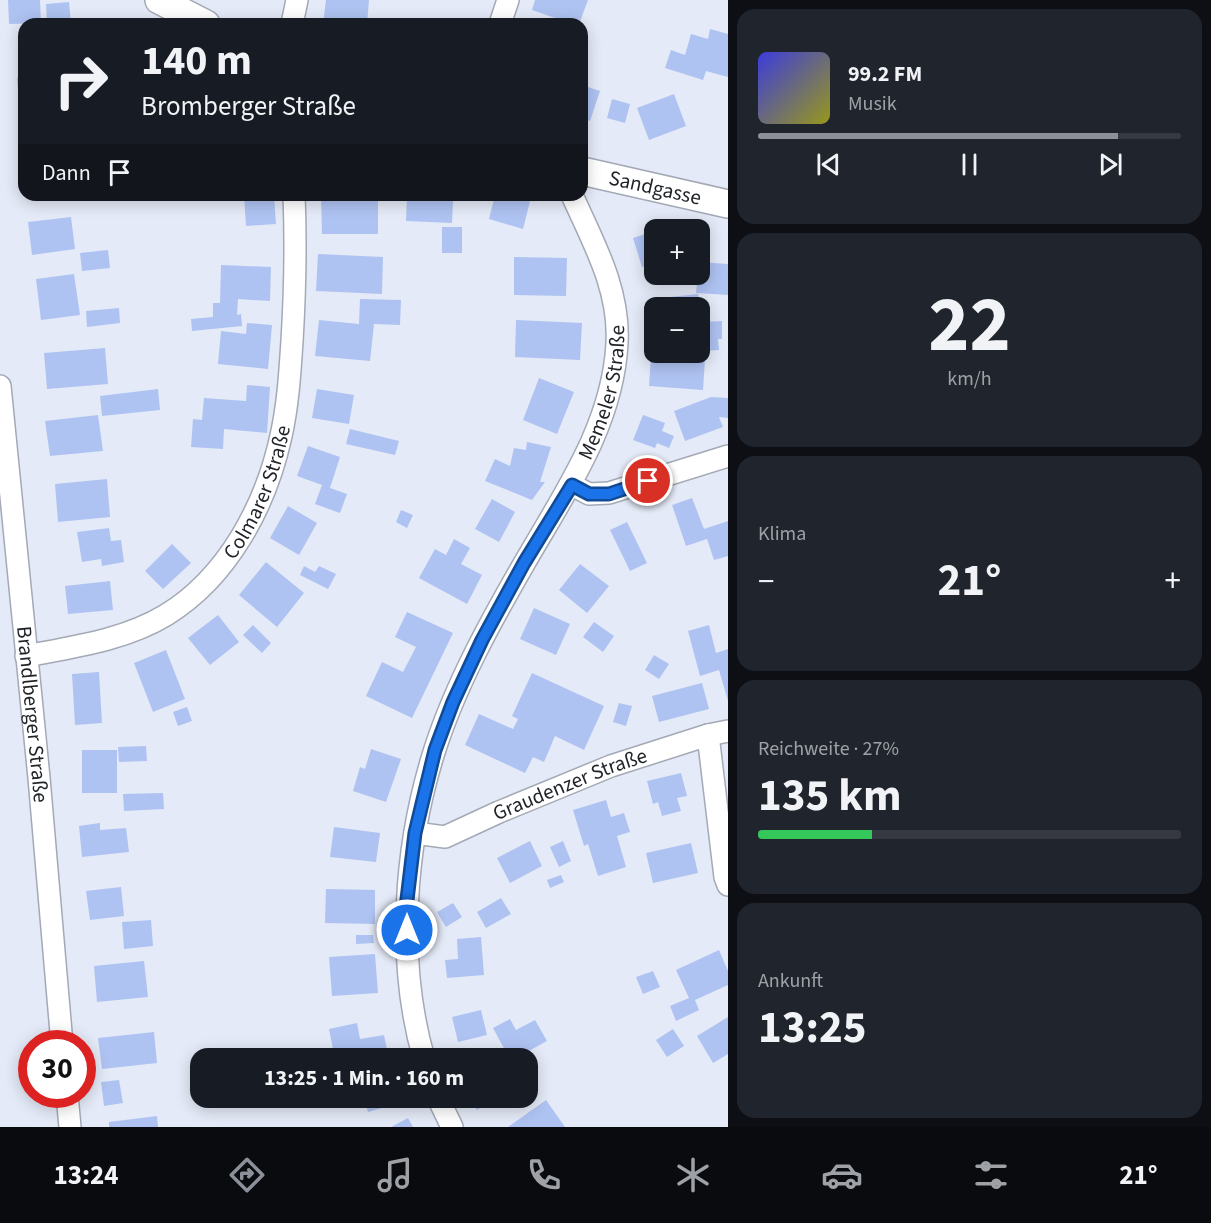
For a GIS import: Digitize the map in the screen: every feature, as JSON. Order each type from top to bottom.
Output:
[{"type":"street","points":[[159,0],[194,18]]},
{"type":"street","points":[[293,18],[297,0]]},
{"type":"street","points":[[502,18],[508,0]]},
{"type":"street","name":"Sandgasse","points":[[588,172],[727,200]]},
{"type":"street","name":"Colmarer Straße","points":[[26,656],[90,644],[165,616],[190,597],[215,572],[236,546],[252,519],[270,477],[281,435],[289,378],[294,310],[294,201]]},
{"type":"street","name":"Memeler Straße","points":[[421,1048],[415,1026],[409,973],[406,908],[415,833],[435,750],[453,702],[482,640],[524,563],[572,485],[605,410],[613,377],[617,342],[615,308],[605,267],[575,201]]},
{"type":"street","name":"Brandlberger Straße","points":[[0,386],[61,1030]]},
{"type":"street","points":[[572,485],[589,494],[609,494],[728,456]]},
{"type":"street","points":[[718,733],[725,878],[728,885]]},
{"type":"street","name":"Graudenzer Straße","points":[[415,833],[446,837],[499,812],[610,766],[718,733]]},
{"type":"street","points":[[68,1108],[70,1127]]},
{"type":"street","points":[[443,1108],[452,1127]]},
{"type":"building","points":[[8,0],[40,0],[41,18],[18,18],[18,24],[9,24]]},
{"type":"building","points":[[326,0],[369,0],[368,18],[324,18]]},
{"type":"building","points":[[535,0],[588,0],[581,18],[555,18],[532,10]]},
{"type":"building","points":[[69,2],[70,18],[47,18],[46,4]]},
{"type":"building","points":[[710,29],[728,34],[728,77],[706,71],[703,80],[665,68],[671,50],[685,55],[691,34],[708,39]]},
{"type":"building","points":[[588,87],[600,91],[590,121],[588,120]]},
{"type":"building","points":[[674,94],[686,126],[649,140],[637,108]]},
{"type":"building","points":[[612,99],[630,104],[625,123],[607,118]]},
{"type":"building","points":[[244,201],[274,201],[276,224],[246,226]]},
{"type":"building","points":[[321,201],[378,201],[378,234],[322,234]]},
{"type":"building","points":[[407,201],[453,201],[452,223],[406,221]]},
{"type":"building","points":[[494,201],[530,201],[523,229],[489,219]]},
{"type":"building","points":[[71,217],[75,249],[32,255],[28,222]]},
{"type":"building","points":[[442,227],[462,227],[462,253],[442,253]]},
{"type":"building","points":[[644,234],[644,266],[642,267],[633,238]]},
{"type":"building","points":[[108,250],[110,268],[82,271],[80,253]]},
{"type":"building","points":[[318,254],[383,257],[382,294],[316,291]]},
{"type":"building","points":[[514,257],[567,258],[566,296],[514,295]]},
{"type":"building","points":[[710,263],[728,264],[728,295],[696,293],[697,285],[710,285]]},
{"type":"building","points":[[221,265],[271,267],[270,301],[238,299],[237,315],[241,314],[242,326],[192,331],[191,319],[213,317],[213,303],[220,303]]},
{"type":"building","points":[[74,274],[80,315],[41,320],[36,279]]},
{"type":"building","points":[[698,294],[698,297],[670,297]]},
{"type":"building","points":[[360,299],[401,300],[400,325],[374,324],[370,361],[315,356],[319,320],[359,324]]},
{"type":"building","points":[[119,308],[120,323],[87,327],[86,311]]},
{"type":"building","points":[[516,320],[582,323],[580,360],[515,357]]},
{"type":"building","points":[[722,321],[722,339],[718,339],[719,350],[710,350],[710,322]]},
{"type":"building","points":[[247,323],[272,325],[268,369],[218,364],[221,331],[246,334]]},
{"type":"building","points":[[105,348],[108,384],[47,389],[44,353]]},
{"type":"building","points":[[650,363],[705,363],[703,390],[649,386]]},
{"type":"building","points":[[539,378],[574,392],[557,434],[523,420]]},
{"type":"building","points":[[247,385],[270,387],[267,433],[224,429],[223,449],[191,447],[193,419],[202,420],[204,398],[246,401]]},
{"type":"building","points":[[158,389],[160,410],[102,416],[100,396]]},
{"type":"building","points":[[317,389],[354,395],[349,424],[312,418]]},
{"type":"building","points":[[711,397],[728,398],[728,418],[719,417],[723,427],[685,441],[674,411]]},
{"type":"building","points":[[98,415],[103,451],[50,456],[45,421]]},
{"type":"building","points":[[643,415],[665,423],[662,431],[674,436],[669,448],[657,443],[655,448],[633,440]]},
{"type":"building","points":[[350,429],[399,441],[395,455],[346,444]]},
{"type":"building","points":[[527,442],[551,447],[540,482],[545,482],[532,500],[485,481],[495,459],[510,466],[514,448],[526,450]]},
{"type":"building","points":[[308,446],[340,457],[330,488],[347,494],[340,513],[315,504],[322,485],[297,476]]},
{"type":"building","points":[[107,479],[110,517],[58,522],[55,484]]},
{"type":"building","points":[[692,498],[704,529],[728,521],[728,556],[714,560],[707,539],[686,546],[672,505]]},
{"type":"building","points":[[492,499],[515,512],[499,542],[475,529]]},
{"type":"building","points":[[288,506],[317,523],[299,555],[270,538]]},
{"type":"building","points":[[401,510],[413,515],[407,528],[396,522]]},
{"type":"building","points":[[627,522],[647,563],[630,571],[610,530]]},
{"type":"building","points":[[109,528],[111,541],[121,540],[124,562],[102,566],[101,559],[82,562],[77,532]]},
{"type":"building","points":[[454,539],[470,548],[461,564],[482,575],[467,604],[419,578],[435,549],[446,555]]},
{"type":"building","points":[[172,544],[191,563],[163,589],[145,571]]},
{"type":"building","points":[[266,562],[304,593],[277,627],[239,595]]},
{"type":"building","points":[[580,564],[609,586],[587,613],[559,590]]},
{"type":"building","points":[[304,566],[315,572],[319,566],[336,574],[328,589],[300,575]]},
{"type":"building","points":[[110,581],[113,610],[68,614],[65,586]]},
{"type":"building","points":[[534,608],[570,624],[556,655],[520,639]]},
{"type":"building","points":[[407,612],[453,633],[412,718],[366,696],[382,662],[403,672],[416,647],[395,637]]},
{"type":"building","points":[[218,615],[239,642],[210,665],[188,638]]},
{"type":"building","points":[[594,622],[614,636],[603,652],[583,637]]},
{"type":"building","points":[[253,625],[271,643],[262,653],[243,635]]},
{"type":"building","points":[[709,625],[716,653],[728,649],[728,701],[719,670],[700,676],[688,631]]},
{"type":"building","points":[[166,650],[185,699],[153,712],[134,663]]},
{"type":"building","points":[[654,655],[669,664],[659,679],[645,670]]},
{"type":"building","points":[[99,672],[102,723],[75,725],[72,674]]},
{"type":"building","points":[[532,673],[604,706],[584,750],[555,736],[544,762],[533,757],[525,773],[465,745],[479,714],[513,729],[518,719],[512,716]]},
{"type":"building","points":[[702,683],[709,709],[659,722],[652,696]]},
{"type":"building","points":[[619,703],[632,706],[626,726],[613,722]]},
{"type":"building","points":[[187,707],[192,721],[178,726],[173,712]]},
{"type":"building","points":[[146,746],[147,761],[119,762],[118,747]]},
{"type":"building","points":[[371,749],[401,759],[386,802],[353,791],[360,767],[365,769]]},
{"type":"building","points":[[82,750],[117,750],[117,793],[82,793]]},
{"type":"building","points":[[681,773],[687,796],[677,798],[681,811],[662,816],[658,802],[653,804],[647,781]]},
{"type":"building","points":[[163,793],[164,809],[124,811],[123,794]]},
{"type":"building","points":[[606,800],[611,817],[624,813],[630,832],[617,836],[626,867],[598,876],[588,844],[584,846],[573,810]]},
{"type":"building","points":[[100,823],[100,830],[126,828],[129,852],[82,857],[79,826]]},
{"type":"building","points":[[334,827],[380,833],[376,862],[330,857]]},
{"type":"building","points":[[530,841],[542,866],[510,883],[497,858]]},
{"type":"building","points":[[563,841],[571,861],[559,867],[550,847]]},
{"type":"building","points":[[691,843],[698,873],[653,883],[646,853]]},
{"type":"building","points":[[561,875],[564,882],[550,888],[547,880]]},
{"type":"building","points":[[121,887],[124,916],[90,920],[86,891]]},
{"type":"building","points":[[326,889],[375,890],[375,924],[325,923]]},
{"type":"building","points":[[501,898],[511,914],[486,928],[477,912]]},
{"type":"building","points":[[453,903],[462,917],[446,927],[437,912]]},
{"type":"building","points":[[151,920],[153,946],[124,949],[122,922]]},
{"type":"building","points":[[356,935],[373,935],[374,943],[356,944]]},
{"type":"building","points":[[481,937],[484,975],[447,978],[445,960],[458,959],[457,939]]},
{"type":"building","points":[[719,950],[728,971],[728,985],[695,1000],[699,1010],[676,1021],[670,1006],[689,998],[676,970]]},
{"type":"building","points":[[375,954],[378,993],[332,996],[329,957]]},
{"type":"building","points":[[144,961],[148,997],[97,1002],[94,966]]},
{"type":"building","points":[[653,971],[660,987],[643,994],[636,977]]},
{"type":"building","points":[[481,1010],[487,1035],[458,1042],[452,1017]]},
{"type":"building","points":[[728,1017],[728,1054],[713,1063],[697,1036]]},
{"type":"building","points":[[510,1019],[516,1030],[535,1020],[547,1041],[534,1048],[504,1048],[493,1028]]},
{"type":"building","points":[[357,1023],[360,1039],[384,1035],[387,1048],[333,1048],[329,1029]]},
{"type":"building","points":[[673,1029],[684,1046],[667,1057],[656,1040]]},
{"type":"building","points":[[154,1032],[157,1063],[102,1069],[98,1038]]},
{"type":"building","points":[[119,1080],[123,1103],[104,1106],[101,1082]]},
{"type":"building","points":[[546,1100],[565,1127],[508,1127],[538,1108]]},
{"type":"building","points":[[367,1108],[382,1108],[368,1112]]},
{"type":"building","points":[[157,1116],[158,1127],[109,1127],[109,1122]]},
{"type":"building","points":[[408,1118],[413,1127],[391,1127]]},
{"type":"route","points":[[407,930],[406,908],[415,833],[435,750],[453,702],[482,640],[524,563],[572,485],[589,494],[609,494],[648,481]]}]
